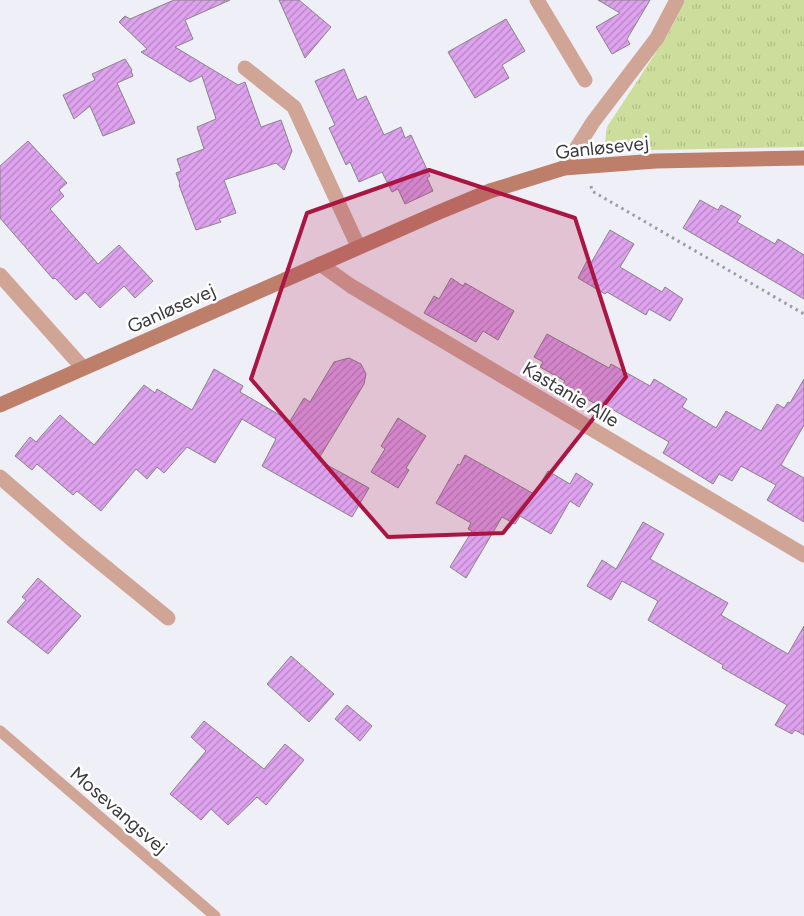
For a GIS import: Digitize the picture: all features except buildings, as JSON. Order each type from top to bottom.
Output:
[{"type":"street","points":[[537,0],[586,80]]},
{"type":"street","points":[[564,168],[594,122],[656,38],[677,0]]},
{"type":"street","points":[[245,68],[294,107],[358,246]]},
{"type":"street","name":"Ganløsevej","points":[[0,405],[358,246],[490,191],[564,168],[656,161],[804,158]]},
{"type":"street","name":"Kastanie Alle","points":[[320,264],[358,291],[804,555]]},
{"type":"street","points":[[0,275],[83,368]]},
{"type":"street","points":[[0,477],[75,542],[168,618]]},
{"type":"lane","name":"Mosevangsvej","points":[[0,731],[215,916]]},
{"type":"path","points":[[587,166],[592,191],[804,314]]},
{"type":"highlighted area","points":[[429,170],[575,218],[626,377],[503,533],[388,537],[251,379],[307,213]]},
{"type":"green space","points":[[685,0],[804,0],[804,147],[604,151],[607,127],[668,34]]}]
